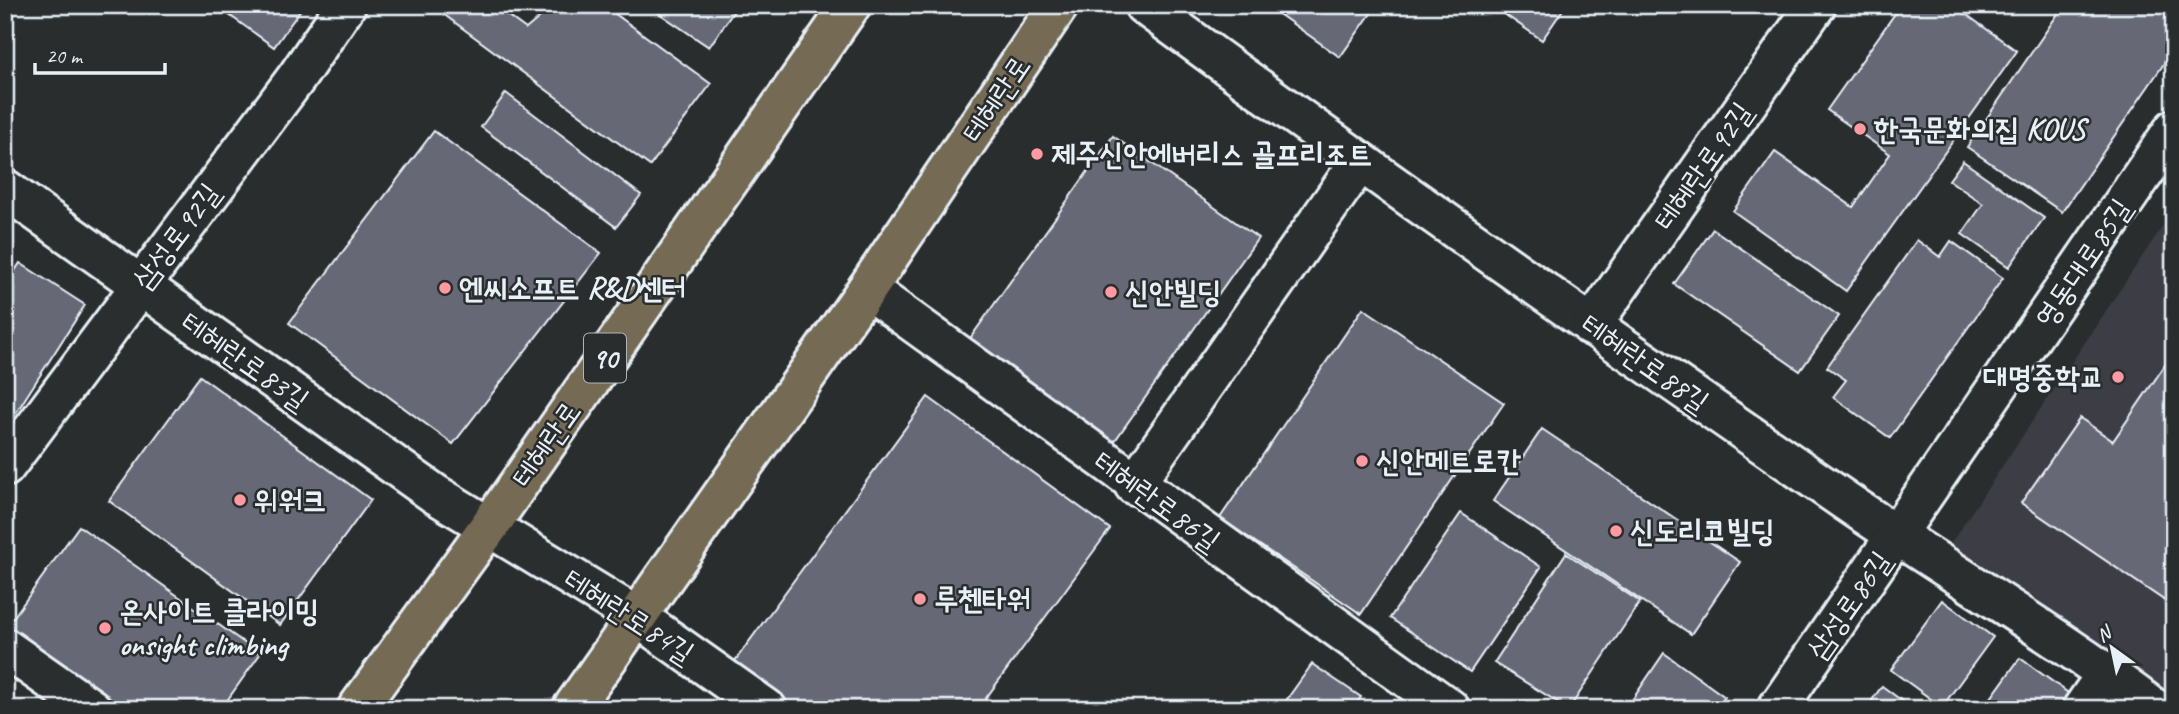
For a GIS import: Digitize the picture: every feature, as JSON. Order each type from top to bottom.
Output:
[{"type":"main road","name":"테헤란로","points":[[357,709],[488,528],[851,5]]},
{"type":"main road","name":"테헤란로","points":[[572,709],[867,289],[1059,5]]},
{"type":"street","name":"삼성로92길","points":[[5,467],[297,77],[346,5]]},
{"type":"street","name":"테헤란로88길","points":[[1144,5],[1359,163],[1591,326],[1898,537],[2107,673],[2155,709]]},
{"type":"street","name":"테헤란로92길","points":[[1591,326],[1816,5]]},
{"type":"street","name":"영동대로85길","points":[[1898,537],[2174,129]]},
{"type":"street","points":[[1134,485],[1359,163]]},
{"type":"street","name":"테헤란로83길","points":[[5,189],[138,286],[488,528]]},
{"type":"street","name":"테헤란로86길","points":[[867,289],[1134,485],[1450,709]]},
{"type":"street","name":"테헤란로84길","points":[[488,528],[637,617],[767,709]]},
{"type":"street","name":"삼성로86길","points":[[1777,709],[1898,537]]},
{"type":"street","points":[[5,648],[92,709]]},
{"type":"street","points":[[2082,709],[2107,673]]},
{"type":"shaded area","name":"대명중학교","points":[[2174,209],[2174,698],[1949,546]]},
{"type":"building","points":[[215,5],[304,5],[274,47]]},
{"type":"building","points":[[431,5],[493,5],[526,29],[554,5],[603,5],[711,84],[650,166]]},
{"type":"building","points":[[647,5],[738,5],[709,47]]},
{"type":"building","points":[[1266,5],[1377,5],[1340,57]]},
{"type":"building","points":[[1491,5],[1566,5],[1542,40]]},
{"type":"building","points":[[1901,5],[1953,5],[2017,51],[1846,291],[1733,211],[1775,152],[1853,207],[1890,154],[1827,110]]},
{"type":"building","points":[[2064,5],[2174,5],[2174,49],[2062,212],[1967,147]]},
{"type":"building","points":[[506,93],[641,195],[616,227],[481,127]]},
{"type":"building","name":"엔씨소프트 R&D센터","points":[[434,131],[601,253],[453,444],[289,323]]},
{"type":"building","name":"신안빌딩","points":[[1113,136],[1258,238],[1109,449],[964,347]]},
{"type":"building","points":[[1963,161],[2044,218],[2009,267],[1962,234],[1983,204],[1949,180]]},
{"type":"building","points":[[1713,229],[1839,316],[1800,371],[1674,284]]},
{"type":"building","points":[[1917,240],[1940,257],[1951,241],[2003,278],[1890,438],[1833,397],[1846,380],[1827,367]]},
{"type":"building","points":[[20,263],[85,305],[14,416],[5,411],[5,286]]},
{"type":"building","name":"신안메트로칸","points":[[1363,308],[1504,403],[1361,614],[1220,518]]},
{"type":"building","name":"대명중학교","points":[[2174,352],[2174,491],[2170,496],[2174,499],[2174,607],[2021,503],[2080,418],[2113,441]]},
{"type":"building","name":"위워크","points":[[200,376],[371,500],[280,625],[109,501]]},
{"type":"building","name":"루첸타워","points":[[928,397],[1110,529],[978,709],[784,709],[729,669]]},
{"type":"building","name":"신도리코빌딩","points":[[1542,429],[1740,562],[1691,634],[1493,501]]},
{"type":"building","points":[[1461,513],[1541,567],[1470,672],[1390,618]]},
{"type":"building","points":[[79,526],[260,654],[221,709],[105,709],[5,629]]},
{"type":"building","points":[[1566,553],[1640,602],[1569,709],[1494,663]]},
{"type":"building","points":[[1942,600],[1993,637],[1942,707],[1891,670]]},
{"type":"building","points":[[1664,653],[1725,697],[1717,709],[1626,709]]},
{"type":"building","points":[[2020,658],[2071,695],[2061,709],[1983,709]]},
{"type":"building","points":[[1312,664],[1361,697],[1353,709],[1280,709]]},
{"type":"building","points":[[1882,686],[1913,709],[1866,709]]},
{"type":"place","name":"한국문화의집 KOUS","points":[[1860,129]]},
{"type":"place","name":"제주신안에버리스 골프리조트","points":[[1037,154]]},
{"type":"place","name":"엔씨소프트 R&D센터","points":[[445,288]]},
{"type":"place","name":"신안빌딩","points":[[1111,292]]},
{"type":"place","name":"대명중학교","points":[[2118,377]]},
{"type":"place","name":"신안메트로칸","points":[[1362,461]]},
{"type":"place","name":"위워크","points":[[240,500]]},
{"type":"place","name":"신도리코빌딩","points":[[1616,531]]},
{"type":"place","name":"루첸타워","points":[[920,599]]},
{"type":"place","name":"온사이트 클라이밍 onsight climbing","points":[[105,628]]}]
